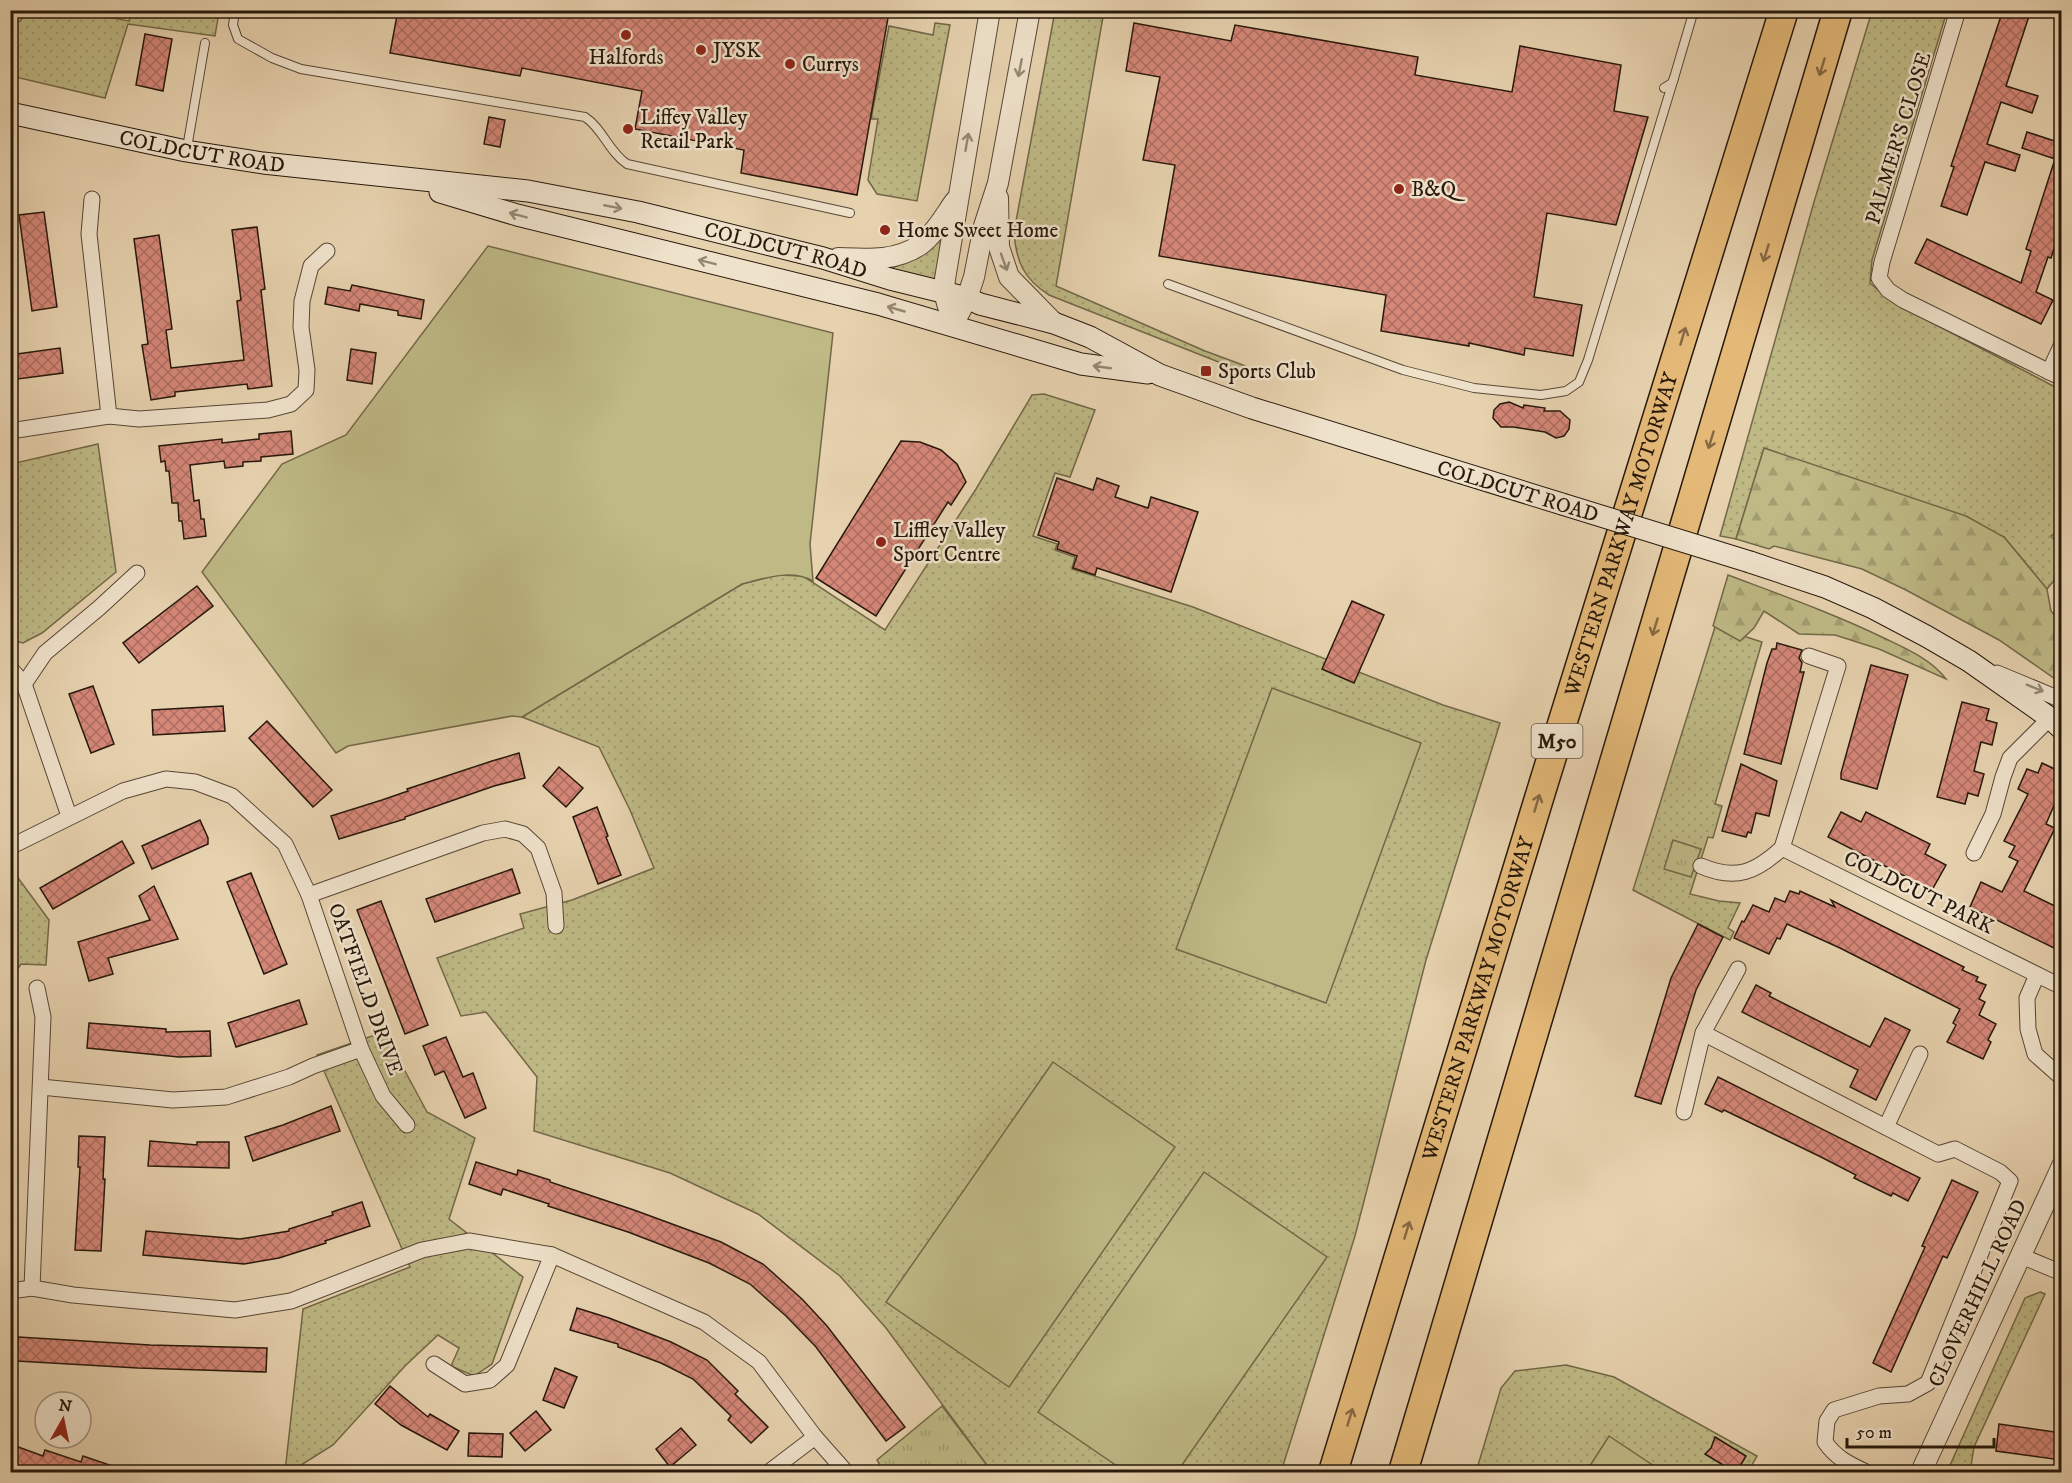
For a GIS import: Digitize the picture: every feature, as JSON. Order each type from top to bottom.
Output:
[{"type":"highway","name":"WESTERN PARKWAY MOTORWAY","points":[[1333,1473],[1540,793],[1784,10]]},
{"type":"highway","points":[[1403,1473],[1839,10]]},
{"type":"main road","name":"COLDCUT ROAD","points":[[10,113],[186,151],[263,163],[528,191],[638,212],[823,258],[890,279],[967,298],[1090,337],[1160,375],[1252,408],[1825,587],[1873,608],[1969,661],[2056,724]]},
{"type":"main road","name":"COLDCUT ROAD","points":[[396,178],[517,215],[878,304],[1081,364],[1160,375]]},
{"type":"street","points":[[953,325],[944,292],[957,199],[990,10]]},
{"type":"street","points":[[953,325],[967,298],[974,276],[984,226],[998,183],[1030,10]]},
{"type":"street","name":"PALMER'S CLOSE","points":[[1958,10],[1882,262],[1880,278],[1888,290],[1903,300],[2055,375]]},
{"type":"street","points":[[998,183],[999,247],[1008,274],[1054,324]]},
{"type":"street","points":[[92,199],[88,234],[109,416]]},
{"type":"street","points":[[823,258],[876,260],[904,254],[921,245],[957,199]]},
{"type":"street","points":[[10,431],[109,416],[139,419],[268,410],[291,404],[306,390],[307,370],[301,327],[302,301],[311,266],[327,250]]},
{"type":"street","points":[[2055,375],[2061,345]]},
{"type":"street","points":[[24,684],[45,653],[137,573]]},
{"type":"street","points":[[1701,866],[1719,872],[1734,874],[1744,872],[1762,865],[1782,848],[1838,666],[1809,656]]},
{"type":"street","name":"COLDCUT ROAD","points":[[1969,661],[2061,700]]},
{"type":"street","points":[[10,668],[24,684],[69,816]]},
{"type":"street","points":[[1974,853],[1993,814],[2010,758],[2056,724]]},
{"type":"street","name":"OATFIELD DRIVE","points":[[10,847],[123,791],[166,779],[195,782],[232,796],[285,844],[309,895],[361,1049],[383,1096],[407,1125]]},
{"type":"street","points":[[309,895],[483,833],[505,829],[523,834],[538,848],[554,893],[556,926]]},
{"type":"street","name":"COLDCUT PARK","points":[[1782,848],[2061,987]]},
{"type":"street","points":[[1684,1112],[1703,1033],[1738,969]]},
{"type":"street","points":[[2037,975],[2027,998],[2028,1029],[2035,1054],[2061,1078]]},
{"type":"street","points":[[32,1287],[43,1017],[37,988]]},
{"type":"street","points":[[1703,1033],[1938,1154],[1955,1149],[2000,1172],[2010,1180],[1928,1383],[1908,1394],[1879,1396],[1846,1405],[1834,1410],[1827,1421],[1825,1442],[1833,1453],[1857,1471]]},
{"type":"street","points":[[41,1087],[173,1100],[226,1097],[289,1077],[361,1049]]},
{"type":"street","points":[[1886,1127],[1920,1054]]},
{"type":"street","name":"CLOVERHILL ROAD","points":[[1921,1473],[2061,1166]]},
{"type":"street","points":[[10,1291],[32,1287],[85,1296],[235,1310],[291,1301],[422,1250],[469,1241],[552,1255],[704,1322],[759,1362],[815,1437],[846,1473]]},
{"type":"street","points":[[434,1364],[465,1384],[489,1380],[507,1365],[552,1255]]},
{"type":"street","points":[[2020,1256],[2061,1273]]},
{"type":"street","points":[[769,1473],[815,1437]]},
{"type":"lane","points":[[236,10],[233,25],[238,39],[272,58],[301,69],[585,117],[595,123],[619,158],[627,164],[850,213]]},
{"type":"lane","points":[[1168,285],[1403,370],[1474,388],[1541,395],[1566,391],[1579,382],[1588,360],[1694,10]]},
{"type":"lane","points":[[186,151],[205,43]]},
{"type":"lane","points":[[1664,88],[1674,78]]},
{"type":"green space","points":[[30,11],[75,11],[129,21],[132,11],[219,12],[215,36],[128,24],[105,98],[11,76],[11,29]]},
{"type":"green space","points":[[1055,11],[1103,17],[1056,286],[1205,351],[1251,368],[1249,374],[1049,295],[1033,283],[1023,269],[1019,261],[1014,232]]},
{"type":"green space","points":[[1872,11],[1947,11],[1872,260],[1870,283],[1892,302],[2061,390],[2061,530],[2051,536],[2061,548],[2060,573],[2047,589],[2004,537],[1764,448],[1736,539],[1720,536],[1814,202]]},
{"type":"green space","points":[[935,23],[950,25],[917,201],[877,194],[868,180],[878,119],[871,119],[889,26],[933,35]]},
{"type":"green space","points":[[945,236],[934,282],[889,269],[918,258]]},
{"type":"green space","points":[[488,246],[833,333],[810,544],[813,581],[805,577],[787,575],[742,584],[522,717],[512,716],[348,746],[336,753],[202,572],[282,464],[346,435]]},
{"type":"green space","points":[[1044,394],[1095,410],[1070,477],[1055,473],[1033,536],[1057,544],[1055,550],[1075,557],[1072,569],[1193,607],[1443,705],[1500,723],[1426,960],[1355,1236],[1281,1472],[992,1472],[886,1328],[840,1276],[758,1214],[670,1173],[534,1131],[537,1077],[486,1012],[461,1016],[437,958],[524,928],[520,914],[572,900],[654,868],[630,810],[599,747],[522,717],[742,584],[777,575],[803,576],[885,630],[976,489],[1032,395]]},
{"type":"green space","points":[[98,444],[116,572],[42,633],[23,643],[11,640],[11,464]]},
{"type":"green space","points":[[1764,448],[1966,516],[2004,537],[2047,589],[2051,611],[2061,623],[2061,683],[1999,640],[1862,569],[1774,546],[1769,549],[1736,539]]},
{"type":"green space","points":[[1728,575],[1867,630],[1911,651],[1946,679],[1879,649],[1835,635],[1799,634],[1764,611],[1754,628],[1740,641],[1713,626]]},
{"type":"green space","points":[[1715,627],[1762,642],[1715,804],[1722,806],[1713,838],[1708,837],[1690,894],[1740,903],[1728,928],[1734,932],[1730,940],[1633,890]]},
{"type":"green space","points":[[1272,688],[1421,743],[1326,1003],[1176,949]]},
{"type":"green space","points":[[1673,840],[1701,849],[1691,877],[1664,869]]},
{"type":"green space","points":[[10,871],[13,871],[49,920],[46,965],[21,964],[11,979]]},
{"type":"green space","points":[[11,1013],[18,1023],[11,1211]]},
{"type":"green space","points":[[384,1032],[427,1112],[475,1138],[449,1219],[523,1277],[492,1364],[474,1376],[451,1366],[459,1348],[438,1335],[405,1366],[333,1445],[290,1472],[285,1472],[303,1309],[410,1267],[317,1055]]},
{"type":"green space","points":[[1053,1062],[1175,1147],[1009,1387],[886,1302]]},
{"type":"green space","points":[[1204,1172],[1327,1257],[1177,1472],[1126,1472],[1038,1412]]},
{"type":"green space","points":[[2040,1292],[2045,1294],[1974,1447],[1970,1472],[1947,1472],[2025,1298]]},
{"type":"green space","points":[[1566,1365],[1614,1377],[1757,1456],[1748,1472],[1476,1472],[1501,1388],[1515,1371]]},
{"type":"green space","points":[[942,1406],[992,1472],[884,1472],[877,1460]]},
{"type":"green space","points":[[1609,1436],[1663,1472],[1586,1472]]},
{"type":"building","points":[[398,10],[879,10],[889,12],[857,195],[741,173],[744,150],[635,129],[642,91],[522,68],[520,76],[390,53]]},
{"type":"building","points":[[2003,10],[2031,10],[2006,86],[2038,96],[2032,113],[2001,102],[1987,144],[2020,155],[2015,171],[1985,162],[1967,215],[1941,206],[1954,167],[1951,166]]},
{"type":"building","name":"B&Q","points":[[1134,23],[1231,41],[1235,25],[1418,57],[1415,75],[1512,92],[1520,46],[1621,65],[1614,111],[1648,117],[1616,225],[1547,213],[1534,297],[1582,305],[1573,356],[1525,348],[1524,355],[1469,343],[1469,346],[1381,331],[1386,295],[1159,256],[1175,165],[1143,160],[1160,77],[1126,71]]},
{"type":"building","points":[[145,34],[172,39],[163,91],[136,85]]},
{"type":"building","points":[[489,117],[505,120],[500,147],[484,144]]},
{"type":"building","points":[[2027,132],[2061,143],[2061,227],[2036,292],[2053,300],[2041,324],[1915,263],[1927,239],[2021,283],[2031,251],[2026,249],[2055,159],[2022,148]]},
{"type":"building","points":[[44,212],[57,307],[32,311],[19,215]]},
{"type":"building","points":[[257,227],[265,289],[261,290],[272,386],[248,389],[247,384],[175,392],[175,396],[151,400],[142,345],[148,344],[134,239],[159,235],[172,329],[166,330],[171,368],[244,360],[237,301],[241,300],[232,230]]},
{"type":"building","points":[[352,285],[424,300],[421,319],[398,315],[398,311],[360,304],[359,311],[325,304],[328,287],[350,291]]},
{"type":"building","points":[[60,348],[63,373],[10,380],[10,355]]},
{"type":"building","points":[[351,349],[376,353],[372,384],[347,380]]},
{"type":"building","points":[[1509,402],[1523,408],[1524,405],[1545,408],[1544,411],[1560,411],[1570,420],[1569,429],[1564,436],[1556,438],[1545,432],[1501,427],[1493,418],[1494,410],[1500,404]]},
{"type":"building","points":[[291,431],[293,454],[261,457],[261,461],[243,462],[243,466],[225,468],[224,461],[190,465],[194,501],[199,500],[206,536],[184,539],[182,521],[179,521],[178,503],[172,503],[169,471],[166,471],[165,461],[161,462],[159,446],[222,439],[222,443],[259,439],[259,434]]},
{"type":"building","name":"Liffley Valley Sport Centre","points":[[901,441],[920,442],[941,450],[957,464],[966,482],[951,505],[948,502],[876,616],[816,578]]},
{"type":"building","points":[[1057,478],[1093,490],[1097,478],[1119,486],[1115,497],[1148,508],[1151,497],[1198,512],[1171,592],[1097,568],[1095,575],[1073,568],[1077,556],[1057,549],[1059,542],[1038,535]]},
{"type":"building","points":[[197,586],[213,606],[139,663],[123,643]]},
{"type":"building","points":[[1352,601],[1384,615],[1354,683],[1322,669]]},
{"type":"building","points":[[1777,643],[1802,650],[1799,658],[1802,663],[1800,672],[1804,672],[1781,764],[1744,754],[1767,663]]},
{"type":"building","points":[[1871,665],[1908,675],[1877,789],[1841,779]]},
{"type":"building","points":[[93,686],[114,744],[91,753],[69,694]]},
{"type":"building","points":[[1962,702],[1989,709],[1986,720],[1997,723],[1992,745],[1981,742],[1974,771],[1984,774],[1978,796],[1968,793],[1965,804],[1937,797]]},
{"type":"building","points":[[223,706],[225,731],[153,735],[152,710]]},
{"type":"building","points":[[267,721],[332,790],[313,807],[249,738]]},
{"type":"building","points":[[519,753],[525,778],[494,786],[405,817],[405,819],[339,839],[331,816]]},
{"type":"building","points":[[2042,763],[2061,772],[2061,789],[2046,824],[2055,828],[2024,891],[2061,909],[2061,933],[2054,948],[1970,907],[1981,882],[2002,892],[2018,861],[2009,857],[2015,846],[2004,841],[2028,794],[2018,789],[2027,769],[2038,773]]},
{"type":"building","points":[[1741,764],[1777,781],[1769,816],[1756,813],[1751,833],[1748,832],[1746,837],[1722,831]]},
{"type":"building","points":[[559,767],[583,788],[566,807],[543,786]]},
{"type":"building","points":[[597,807],[621,875],[598,884],[573,817]]},
{"type":"building","points":[[1841,812],[1861,822],[1866,812],[1930,844],[1925,854],[1946,865],[1932,890],[1828,837]]},
{"type":"building","points":[[200,820],[208,838],[208,844],[152,869],[142,846]]},
{"type":"building","points":[[122,841],[134,863],[53,909],[40,888]]},
{"type":"building","points":[[512,869],[520,893],[435,922],[426,899]]},
{"type":"building","points":[[251,873],[287,964],[264,974],[227,882]]},
{"type":"building","points":[[154,886],[178,939],[108,958],[113,974],[89,981],[78,942],[150,920],[139,896]]},
{"type":"building","points":[[1790,891],[1799,894],[1800,891],[1835,907],[1831,900],[1964,967],[1962,970],[1978,977],[1976,981],[1986,985],[1979,999],[1985,1002],[1979,1015],[1996,1024],[1988,1040],[1991,1042],[1983,1059],[1947,1042],[1956,1025],[1953,1023],[1960,1009],[1840,948],[1787,924],[1769,954],[1734,938],[1753,905],[1769,912],[1775,898],[1785,902]]},
{"type":"building","points":[[381,901],[428,1025],[405,1034],[357,910]]},
{"type":"building","points":[[1698,924],[1723,937],[1696,990],[1661,1104],[1635,1096],[1671,978]]},
{"type":"building","points":[[1756,985],[1771,993],[1769,996],[1870,1047],[1885,1018],[1910,1030],[1876,1100],[1850,1087],[1858,1070],[1742,1012]]},
{"type":"building","points":[[299,1000],[307,1024],[236,1047],[228,1023]]},
{"type":"building","points":[[89,1023],[166,1029],[166,1032],[210,1031],[211,1056],[179,1057],[87,1048]]},
{"type":"building","points":[[446,1037],[463,1077],[473,1073],[486,1108],[465,1118],[444,1071],[435,1075],[423,1046]]},
{"type":"building","points":[[1718,1077],[1920,1178],[1908,1201],[1893,1193],[1891,1196],[1854,1178],[1856,1175],[1821,1157],[1724,1110],[1722,1112],[1705,1104]]},
{"type":"building","points":[[331,1106],[340,1131],[253,1161],[245,1137]]},
{"type":"building","points":[[79,1136],[105,1137],[101,1251],[75,1250],[80,1167],[78,1167]]},
{"type":"building","points":[[150,1141],[197,1145],[197,1142],[229,1142],[229,1168],[148,1166]]},
{"type":"building","points":[[476,1162],[517,1175],[518,1170],[550,1180],[550,1182],[721,1242],[763,1264],[802,1299],[827,1326],[905,1427],[886,1441],[816,1347],[750,1284],[709,1263],[628,1232],[503,1189],[501,1195],[469,1184]]},
{"type":"building","points":[[1952,1180],[1978,1192],[1947,1258],[1943,1256],[1891,1372],[1873,1363]]},
{"type":"building","points":[[362,1202],[370,1226],[279,1258],[244,1264],[143,1255],[146,1231],[240,1239],[289,1231],[289,1229],[333,1215],[332,1212]]},
{"type":"building","points":[[577,1308],[671,1342],[707,1360],[738,1391],[735,1394],[768,1427],[751,1443],[728,1420],[731,1416],[693,1379],[661,1363],[618,1347],[618,1344],[570,1330]]},
{"type":"building","points":[[18,1337],[150,1345],[267,1348],[266,1372],[17,1361]]},
{"type":"building","points":[[555,1368],[577,1377],[564,1408],[543,1400]]},
{"type":"building","points":[[390,1386],[428,1417],[430,1414],[459,1431],[447,1450],[401,1425],[375,1404]]},
{"type":"building","points":[[536,1411],[551,1430],[525,1451],[510,1433]]},
{"type":"building","points":[[1999,1424],[2061,1433],[2061,1460],[1996,1451]]},
{"type":"building","points":[[681,1428],[696,1445],[670,1467],[656,1449]]},
{"type":"building","points":[[469,1433],[503,1434],[502,1457],[468,1456]]},
{"type":"building","points":[[1715,1437],[1746,1456],[1736,1473],[1705,1454],[1711,1448]]},
{"type":"building","points":[[10,1444],[43,1456],[45,1450],[81,1462],[83,1456],[124,1470],[123,1473],[21,1473],[10,1469]]},
{"type":"place","name":"Halfords","points":[[626,35]]},
{"type":"place","name":"JYSK","points":[[701,50]]},
{"type":"place","name":"Currys","points":[[790,64]]},
{"type":"place","name":"Liffey Valley Retail Park","points":[[628,129]]},
{"type":"place","name":"B&Q","points":[[1399,189]]},
{"type":"place","name":"Home Sweet Home","points":[[885,230]]},
{"type":"place","name":"Sports Club","points":[[1206,371]]},
{"type":"place","name":"Liffley Valley Sport Centre","points":[[881,542]]}]
